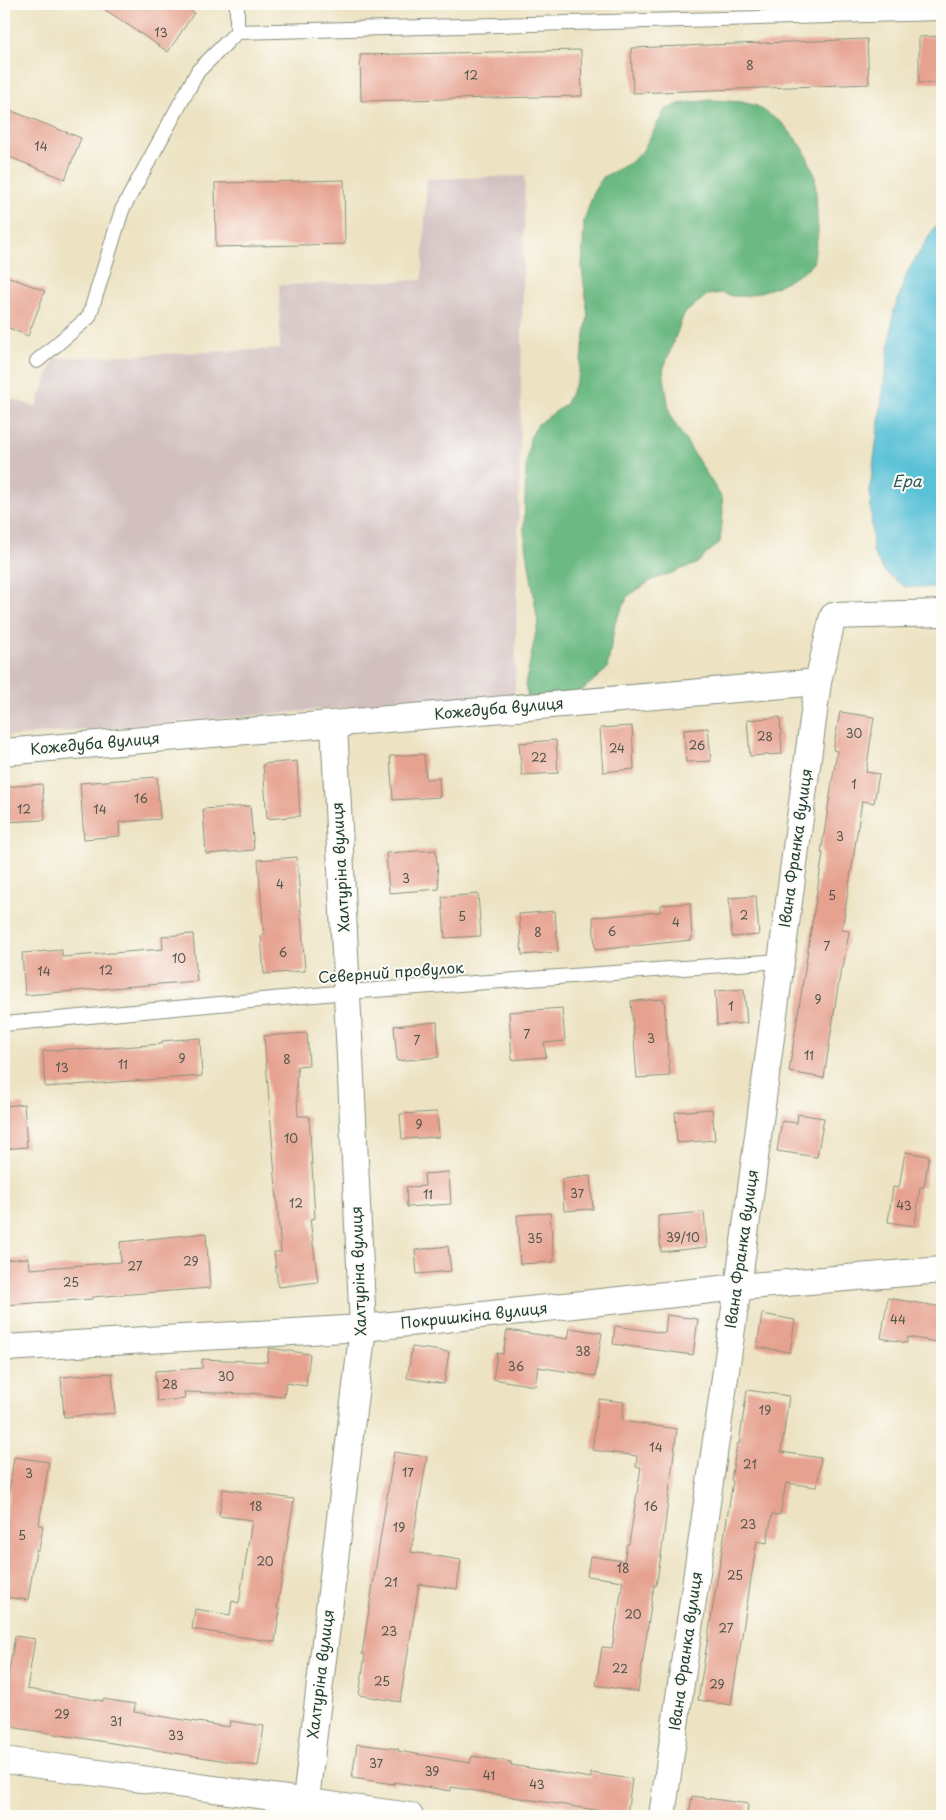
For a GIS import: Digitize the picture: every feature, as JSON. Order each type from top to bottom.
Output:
[{"type":"street","points":[[818,682],[833,616],[942,613]]},
{"type":"street","name":"Кожедуба вулиця","points":[[4,752],[818,682]]},
{"type":"street","name":"Івана Франка вулиця","points":[[662,1816],[738,1287],[818,682]]},
{"type":"street","name":"Халтуріна вулиця","points":[[305,1810],[363,1328],[334,724]]},
{"type":"street","name":"Покришкіна вулиця","points":[[4,1348],[363,1328],[738,1287],[942,1270]]},
{"type":"street","points":[[4,1760],[305,1810],[410,1816]]},
{"type":"lane","points":[[237,4],[237,32]]},
{"type":"lane","points":[[37,361],[89,317],[122,210],[198,71],[237,32],[942,12]]},
{"type":"lane","name":"Северний провулок","points":[[4,1024],[347,992],[780,961]]},
{"type":"shaded area","points":[[525,176],[515,693],[4,737],[4,396],[36,407],[55,358],[280,349],[279,285],[422,280],[427,179]]},
{"type":"green space","points":[[711,100],[742,102],[757,106],[783,124],[803,148],[815,175],[818,233],[813,263],[802,273],[776,287],[747,296],[732,296],[722,293],[707,295],[684,314],[663,370],[670,416],[722,498],[723,513],[720,542],[696,564],[652,580],[628,596],[615,623],[607,669],[573,698],[529,700],[525,685],[538,623],[524,531],[526,468],[530,438],[538,424],[565,405],[578,378],[588,316],[582,268],[584,221],[594,191],[603,177],[630,163],[642,152],[665,110],[679,104]]},
{"type":"water","name":"Ера","points":[[942,218],[942,587],[905,587],[884,571],[873,552],[870,489],[894,310],[908,271]]},
{"type":"building","points":[[97,4],[180,4],[194,13],[168,52]]},
{"type":"building","points":[[942,36],[942,83],[919,83],[919,37]]},
{"type":"building","points":[[867,39],[869,84],[633,93],[631,48]]},
{"type":"building","points":[[581,50],[582,96],[361,101],[360,55]]},
{"type":"building","points":[[4,108],[81,138],[65,179],[4,155]]},
{"type":"building","points":[[344,180],[345,244],[216,247],[215,183]]},
{"type":"building","points":[[4,275],[45,291],[28,336],[4,326]]},
{"type":"building","points":[[840,712],[874,717],[866,772],[879,774],[874,803],[862,801],[842,930],[849,931],[843,968],[841,968],[824,1078],[789,1072],[823,853],[821,853],[837,751],[833,750]]},
{"type":"building","points":[[780,717],[782,754],[750,756],[747,720]]},
{"type":"building","points":[[632,726],[634,769],[603,772],[600,728]]},
{"type":"building","points":[[708,728],[711,761],[686,762],[684,730]]},
{"type":"building","points":[[556,740],[558,773],[522,775],[519,743]]},
{"type":"building","points":[[424,754],[426,779],[439,778],[440,797],[393,800],[390,756]]},
{"type":"building","points":[[297,761],[300,816],[267,819],[263,764]]},
{"type":"building","points":[[157,777],[160,819],[119,822],[120,836],[84,839],[80,783]]},
{"type":"building","points":[[42,784],[45,820],[5,822],[4,787]]},
{"type":"building","points":[[250,806],[254,850],[206,854],[203,809]]},
{"type":"building","points":[[436,850],[439,889],[389,893],[386,853]]},
{"type":"building","points":[[297,857],[305,971],[264,974],[261,935],[264,935],[258,860]]},
{"type":"building","points":[[478,894],[481,936],[445,938],[442,897]]},
{"type":"building","points":[[756,896],[759,935],[732,937],[729,898]]},
{"type":"building","points":[[690,903],[692,940],[595,950],[593,917],[660,912],[660,905]]},
{"type":"building","points":[[555,911],[558,952],[522,955],[519,914]]},
{"type":"building","points":[[193,934],[197,981],[25,995],[22,953],[62,950],[62,957],[163,949],[162,936]]},
{"type":"building","points":[[744,989],[747,1023],[717,1025],[715,991]]},
{"type":"building","points":[[664,999],[670,1076],[637,1078],[631,1001]]},
{"type":"building","points":[[562,1008],[565,1041],[544,1043],[546,1057],[512,1060],[509,1012]]},
{"type":"building","points":[[437,1022],[439,1057],[397,1061],[394,1026]]},
{"type":"building","points":[[307,1033],[309,1065],[297,1066],[298,1076],[296,1076],[298,1116],[309,1116],[315,1218],[310,1219],[318,1282],[278,1287],[274,1252],[281,1252],[264,1036]]},
{"type":"building","points":[[200,1038],[202,1076],[45,1087],[43,1051],[162,1044],[162,1041]]},
{"type":"building","points":[[24,1104],[27,1147],[4,1149],[4,1106]]},
{"type":"building","points":[[712,1109],[715,1140],[677,1143],[675,1112]]},
{"type":"building","points":[[437,1112],[439,1137],[402,1139],[400,1114]]},
{"type":"building","points":[[798,1114],[824,1118],[817,1157],[777,1151],[782,1121],[797,1123]]},
{"type":"building","points":[[905,1152],[929,1156],[924,1187],[920,1187],[915,1226],[888,1222],[893,1187],[899,1188]]},
{"type":"building","points":[[449,1172],[451,1204],[407,1207],[406,1187],[425,1186],[424,1174]]},
{"type":"building","points":[[590,1176],[593,1209],[564,1211],[562,1179]]},
{"type":"building","points":[[704,1212],[707,1247],[661,1252],[658,1216]]},
{"type":"building","points":[[550,1213],[554,1262],[520,1264],[517,1215]]},
{"type":"building","points":[[206,1233],[210,1288],[4,1305],[4,1260],[29,1258],[30,1269],[121,1262],[120,1242]]},
{"type":"building","points":[[448,1246],[451,1271],[417,1274],[415,1250]]},
{"type":"building","points":[[888,1298],[942,1307],[942,1343],[908,1337],[907,1343],[881,1338]]},
{"type":"building","points":[[762,1314],[795,1320],[790,1352],[757,1347]]},
{"type":"building","points":[[667,1315],[698,1319],[693,1355],[613,1344],[615,1326],[665,1333]]},
{"type":"building","points":[[570,1328],[602,1333],[595,1376],[538,1367],[535,1386],[493,1379],[497,1353],[503,1354],[507,1330],[568,1339]]},
{"type":"building","points":[[412,1347],[449,1352],[444,1384],[407,1378]]},
{"type":"building","points":[[269,1348],[310,1354],[306,1386],[286,1383],[284,1397],[251,1393],[184,1392],[185,1399],[157,1401],[155,1371],[202,1368],[202,1359],[267,1362]]},
{"type":"building","points":[[112,1373],[115,1413],[64,1417],[61,1377]]},
{"type":"building","points":[[747,1390],[789,1396],[781,1452],[821,1458],[817,1487],[786,1483],[780,1515],[772,1514],[767,1543],[757,1541],[731,1705],[698,1700],[733,1481],[731,1480],[737,1444],[739,1444]]},
{"type":"building","points":[[599,1399],[624,1402],[622,1421],[677,1429],[662,1549],[656,1586],[654,1585],[638,1692],[596,1685],[602,1647],[612,1648],[623,1581],[587,1576],[590,1556],[624,1561],[627,1544],[629,1544],[641,1467],[636,1467],[637,1456],[592,1450]]},
{"type":"building","points":[[394,1452],[427,1457],[411,1552],[461,1560],[457,1589],[419,1584],[400,1702],[359,1695],[365,1655],[362,1654]]},
{"type":"building","points":[[14,1457],[49,1462],[39,1525],[43,1526],[39,1550],[36,1550],[28,1600],[4,1597],[4,1528]]},
{"type":"building","points":[[223,1489],[294,1499],[277,1609],[280,1609],[275,1642],[192,1629],[195,1609],[230,1615],[232,1601],[239,1603],[252,1520],[219,1516]]},
{"type":"building","points":[[15,1636],[35,1639],[27,1689],[135,1704],[134,1712],[229,1727],[230,1721],[264,1726],[258,1766],[4,1726],[4,1682],[7,1683]]},
{"type":"building","points":[[357,1744],[399,1749],[398,1751],[470,1763],[472,1756],[511,1762],[511,1765],[591,1778],[591,1773],[632,1779],[627,1815],[451,1787],[451,1791],[394,1782],[394,1784],[352,1778]]},
{"type":"building","points":[[692,1796],[748,1804],[747,1816],[689,1816]]}]
